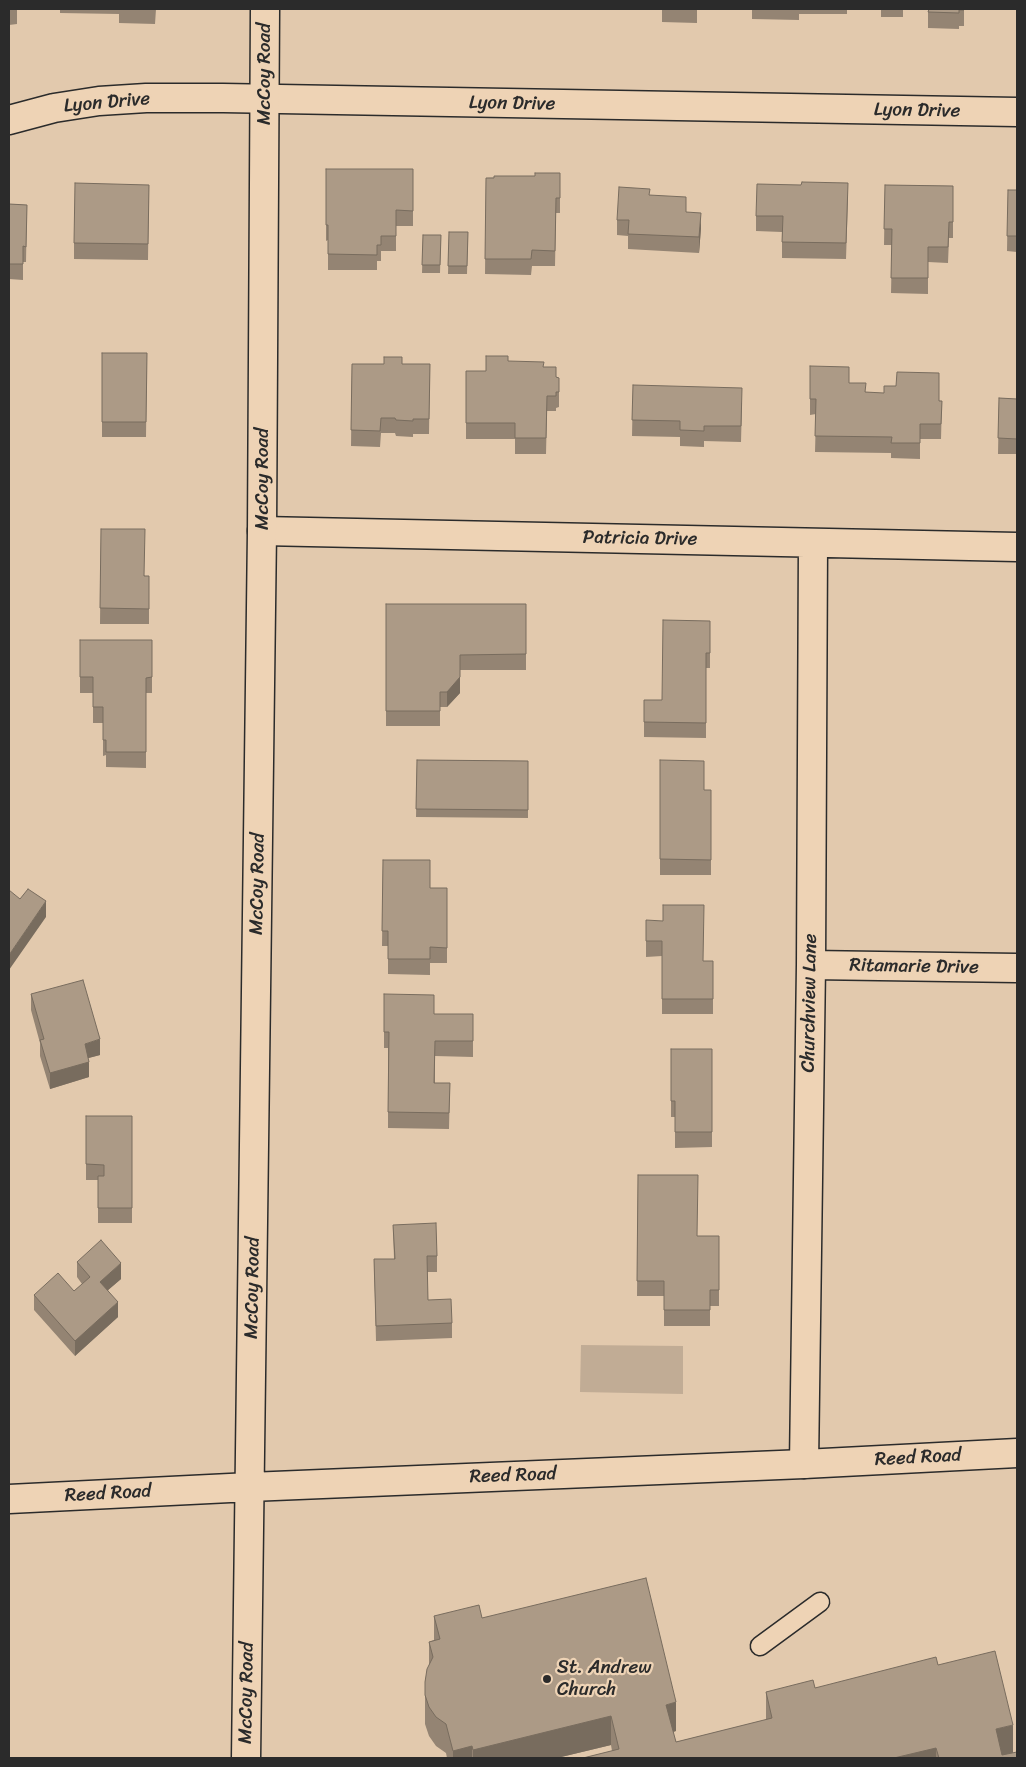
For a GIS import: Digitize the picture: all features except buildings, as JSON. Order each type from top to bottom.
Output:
[{"type":"street","name":"McCoy Road","points":[[246,1758],[262,531],[265,9]]},
{"type":"street","name":"Lyon Drive","points":[[9,120],[54,108],[99,101],[146,98],[1017,112]]},
{"type":"street","name":"Patricia Drive","points":[[262,531],[1017,547]]},
{"type":"street","name":"Churchview Lane","points":[[804,1464],[811,965],[813,543]]},
{"type":"street","name":"Ritamarie Drive","points":[[811,965],[1017,968]]},
{"type":"street","name":"Reed Road","points":[[9,1500],[250,1487],[804,1464],[1017,1453]]},
{"type":"lane","points":[[760,1646],[820,1602]]},
{"type":"shaded area","points":[[581,1345],[683,1346],[683,1394],[580,1392]]},
{"type":"place","name":"St. Andrew Church","points":[[547,1679]]}]
